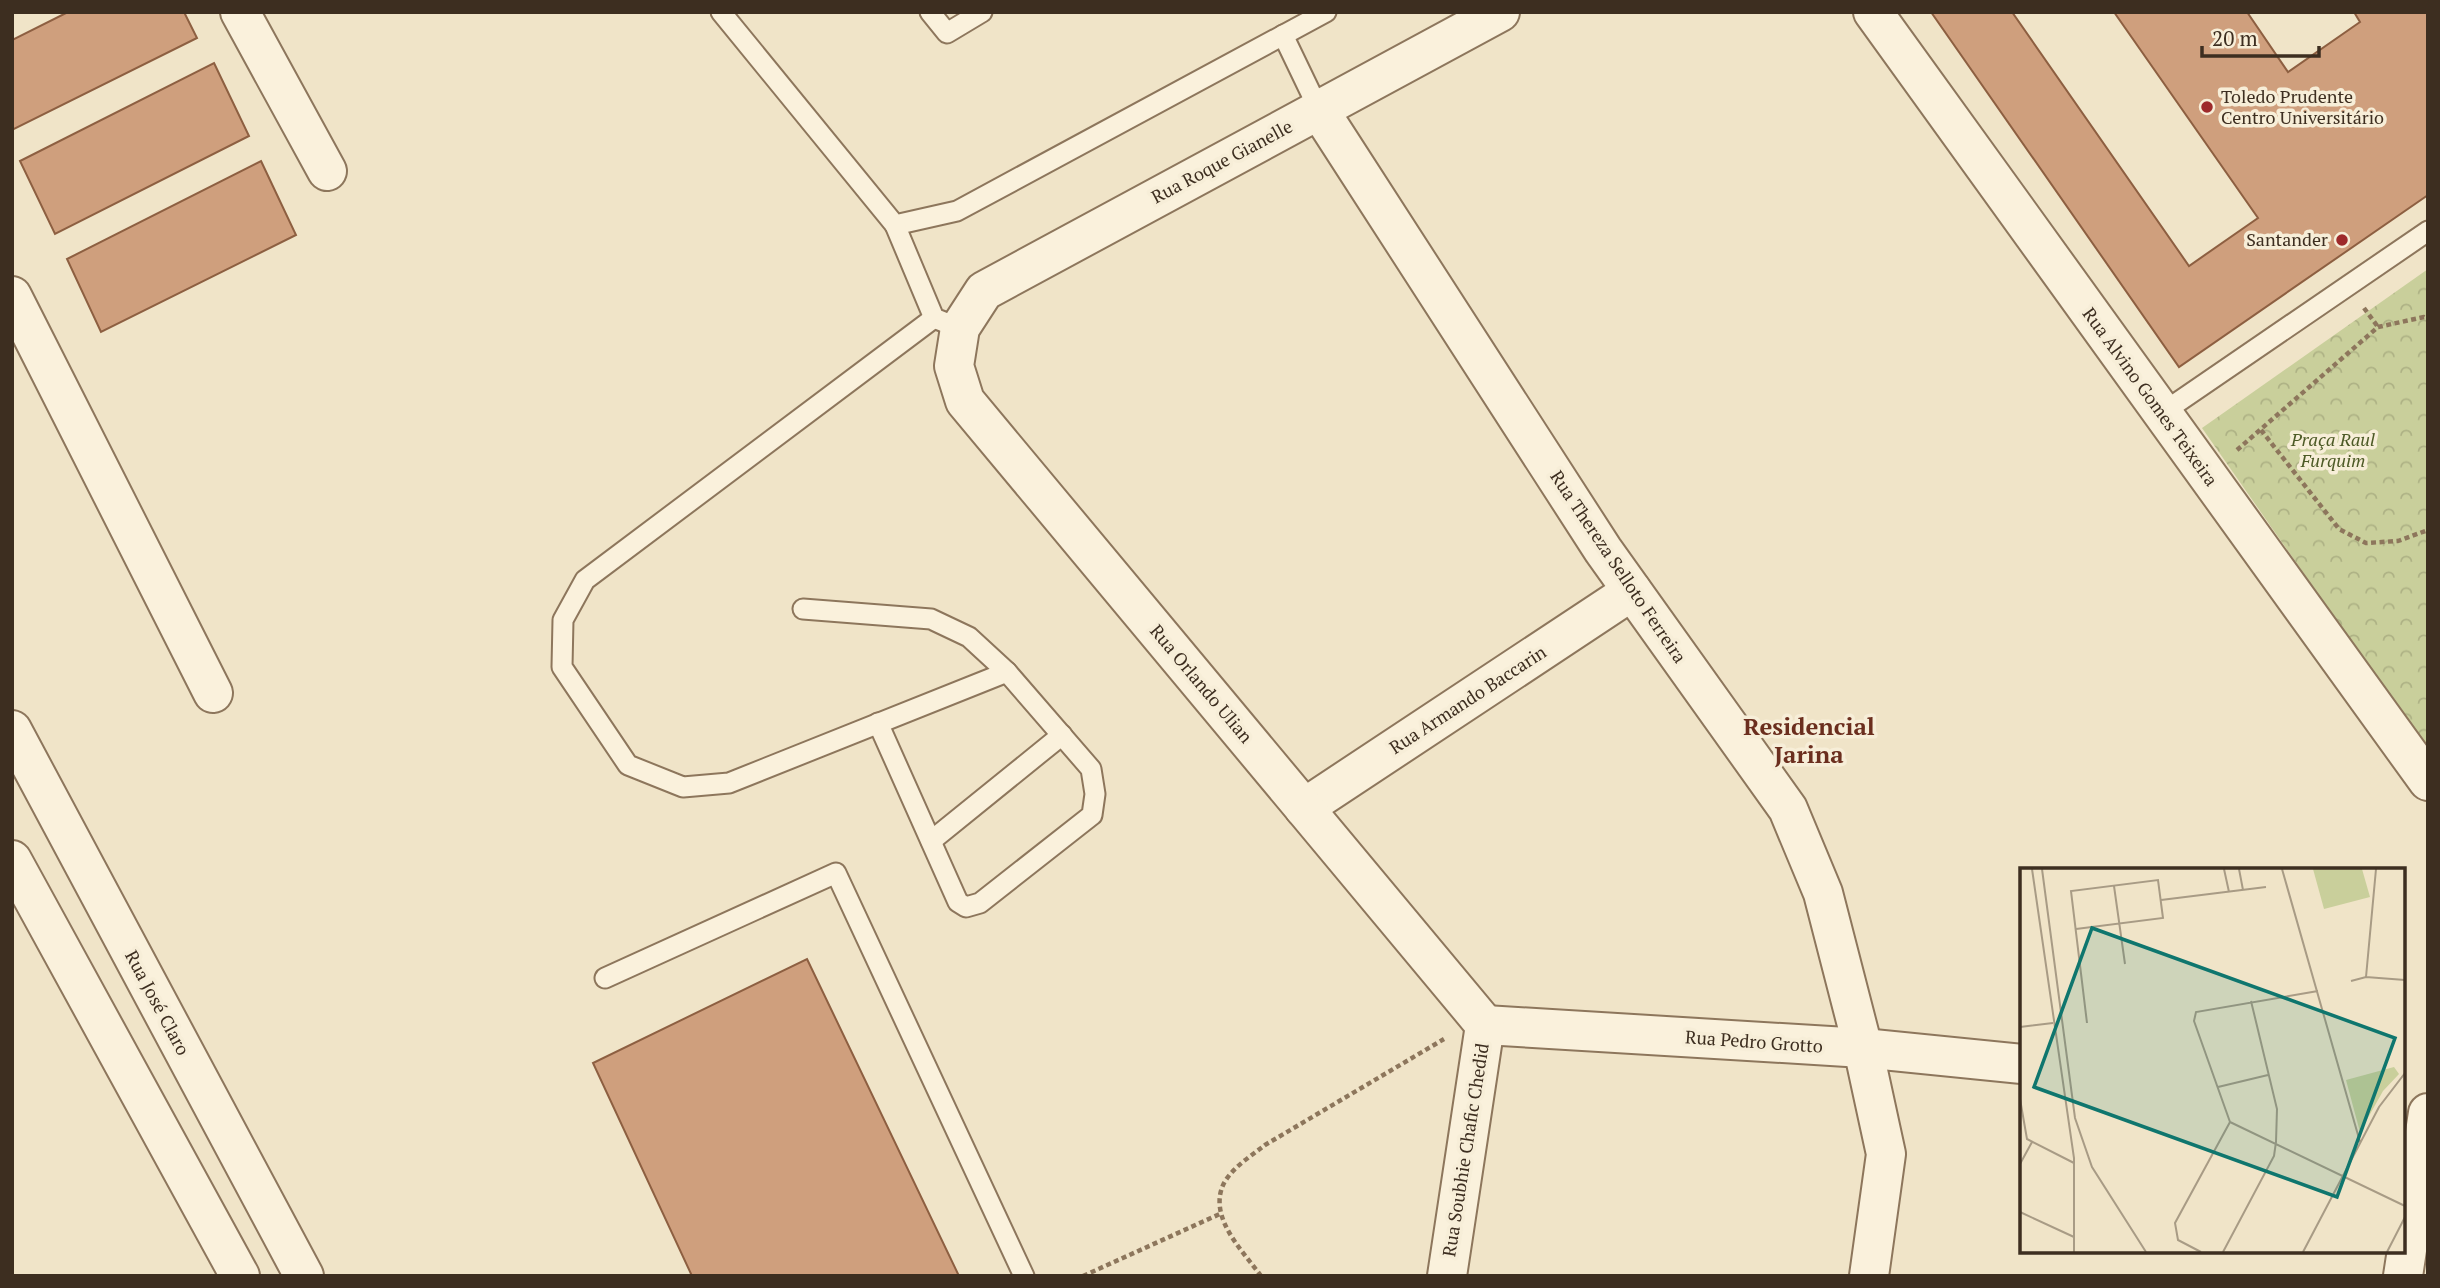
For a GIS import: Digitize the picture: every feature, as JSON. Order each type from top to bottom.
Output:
[{"type":"street","points":[[240,12],[327,171]]},
{"type":"street","name":"Rua Roque Gianelle","points":[[947,323],[984,291],[1500,12]]},
{"type":"street","name":"Rua Alvino Gomes Teixeira","points":[[1873,12],[2428,781]]},
{"type":"street","name":"Rua Thereza Selloto Ferreira","points":[[1319,110],[1588,527],[1788,809],[1823,893],[1863,1048],[1886,1154],[1870,1276]]},
{"type":"street","points":[[12,296],[214,693]]},
{"type":"street","name":"Rua Orlando Ulian","points":[[947,323],[954,366],[965,401],[1483,1022]]},
{"type":"street","name":"Rua Armando Baccarin","points":[[1304,808],[1632,591]]},
{"type":"street","name":"Rua José Claro","points":[[12,730],[304,1276]]},
{"type":"street","points":[[12,860],[240,1276]]},
{"type":"street","name":"Rua Pedro Grotto","points":[[1483,1022],[1863,1048],[2020,1064]]},
{"type":"street","name":"Rua Soubhie Chafic Chedid","points":[[1447,1276],[1483,1022]]},
{"type":"street","points":[[2405,1101],[2428,1103]]},
{"type":"street","points":[[2403,1276],[2428,1113]]},
{"type":"lane","points":[[721,12],[895,225],[947,323],[585,580],[563,620],[562,667],[628,765],[683,787],[729,783],[1007,671]]},
{"type":"lane","points":[[930,12],[947,33],[982,12]]},
{"type":"lane","points":[[895,225],[957,211],[1326,12]]},
{"type":"lane","points":[[1283,35],[1319,110]]},
{"type":"lane","points":[[2162,413],[2428,231]]},
{"type":"lane","points":[[803,609],[931,619],[969,638],[1007,671],[1091,769],[1095,794],[1092,815],[980,903],[966,906],[958,902],[878,723]]},
{"type":"lane","points":[[931,841],[1062,736]]},
{"type":"lane","points":[[605,978],[836,873],[1024,1276]]},
{"type":"path","points":[[2207,476],[2378,327],[2424,317],[2428,319]]},
{"type":"path","points":[[2261,430],[2339,529],[2365,543],[2398,541],[2428,530]]},
{"type":"path","points":[[1261,1276],[1227,1229],[1219,1205],[1224,1183],[1241,1163],[1265,1145],[1483,1022]]},
{"type":"path","points":[[1083,1276],[1222,1213]]},
{"type":"green space","name":"Praça Raul Furquim","points":[[2428,269],[2428,751],[2202,428]]},
{"type":"building","points":[[68,12],[184,12],[197,38],[12,130],[12,40]]},
{"type":"building","name":"Toledo Prudente Centro Universitário","points":[[1931,12],[2012,12],[2189,266],[2258,218],[2114,12],[2247,12],[2288,72],[2360,22],[2354,12],[2428,12],[2428,195],[2179,367]]},
{"type":"building","points":[[214,63],[249,136],[55,234],[20,161]]},
{"type":"building","points":[[261,161],[296,235],[101,332],[67,259]]},
{"type":"building","points":[[807,959],[959,1276],[692,1276],[593,1063]]},
{"type":"place","name":"Toledo Prudente Centro Universitário","points":[[2207,107]]},
{"type":"place","name":"Santander","points":[[2342,240]]},
{"type":"district","name":"Residencial Jarina","points":[[1809,741]]}]
